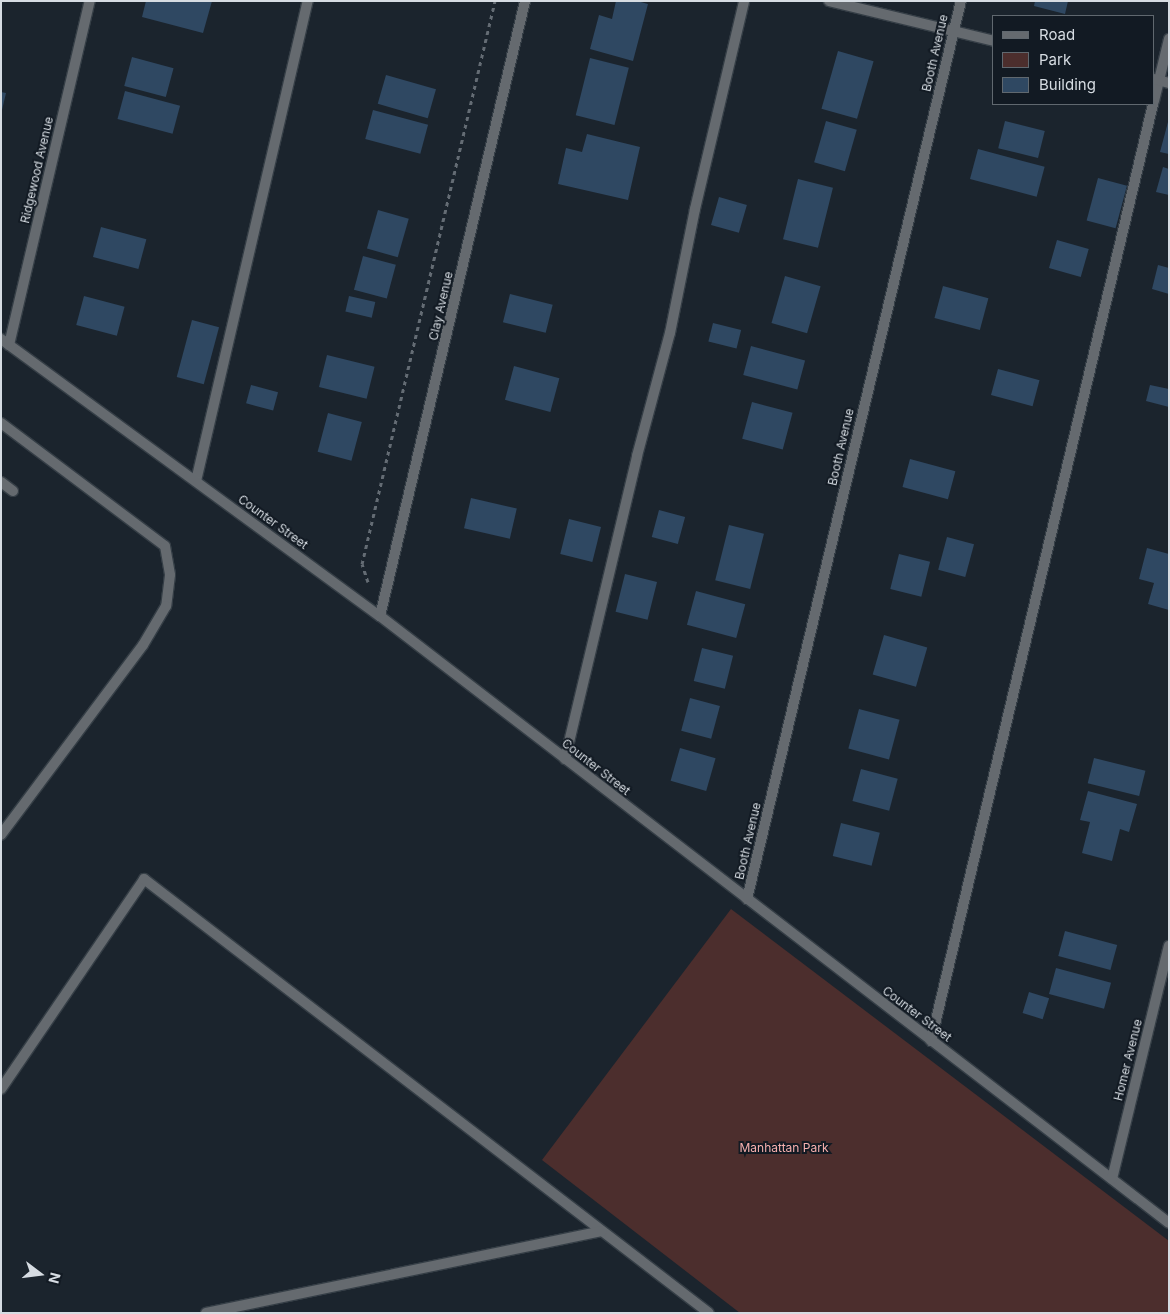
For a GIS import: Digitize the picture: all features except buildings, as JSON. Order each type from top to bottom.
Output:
[{"type":"street","name":"Ridgewood Avenue","points":[[5,342],[90,1]]},
{"type":"street","points":[[196,481],[308,1]]},
{"type":"street","name":"Clay Avenue","points":[[380,616],[525,1]]},
{"type":"street","points":[[566,759],[637,456],[670,333],[695,209],[744,1]]},
{"type":"street","points":[[829,1],[992,40]]},
{"type":"street","name":"Booth Avenue","points":[[746,899],[961,1]]},
{"type":"street","points":[[1155,96],[1169,39]]},
{"type":"street","points":[[931,1041],[1152,105]]},
{"type":"street","name":"Counter Street","points":[[5,342],[380,616],[1169,1223]]},
{"type":"street","points":[[1,423],[165,546],[170,575],[166,606],[142,645],[1,835]]},
{"type":"street","points":[[1,482],[13,491]]},
{"type":"street","points":[[1,1089],[144,879],[709,1313]]},
{"type":"street","name":"Homer Avenue","points":[[1112,1179],[1169,946]]},
{"type":"street","points":[[206,1313],[602,1231]]},
{"type":"path","points":[[362,564],[495,1]]},
{"type":"green space","name":"Manhattan Park","points":[[731,909],[1169,1241],[1169,1313],[740,1313],[542,1160]]}]
